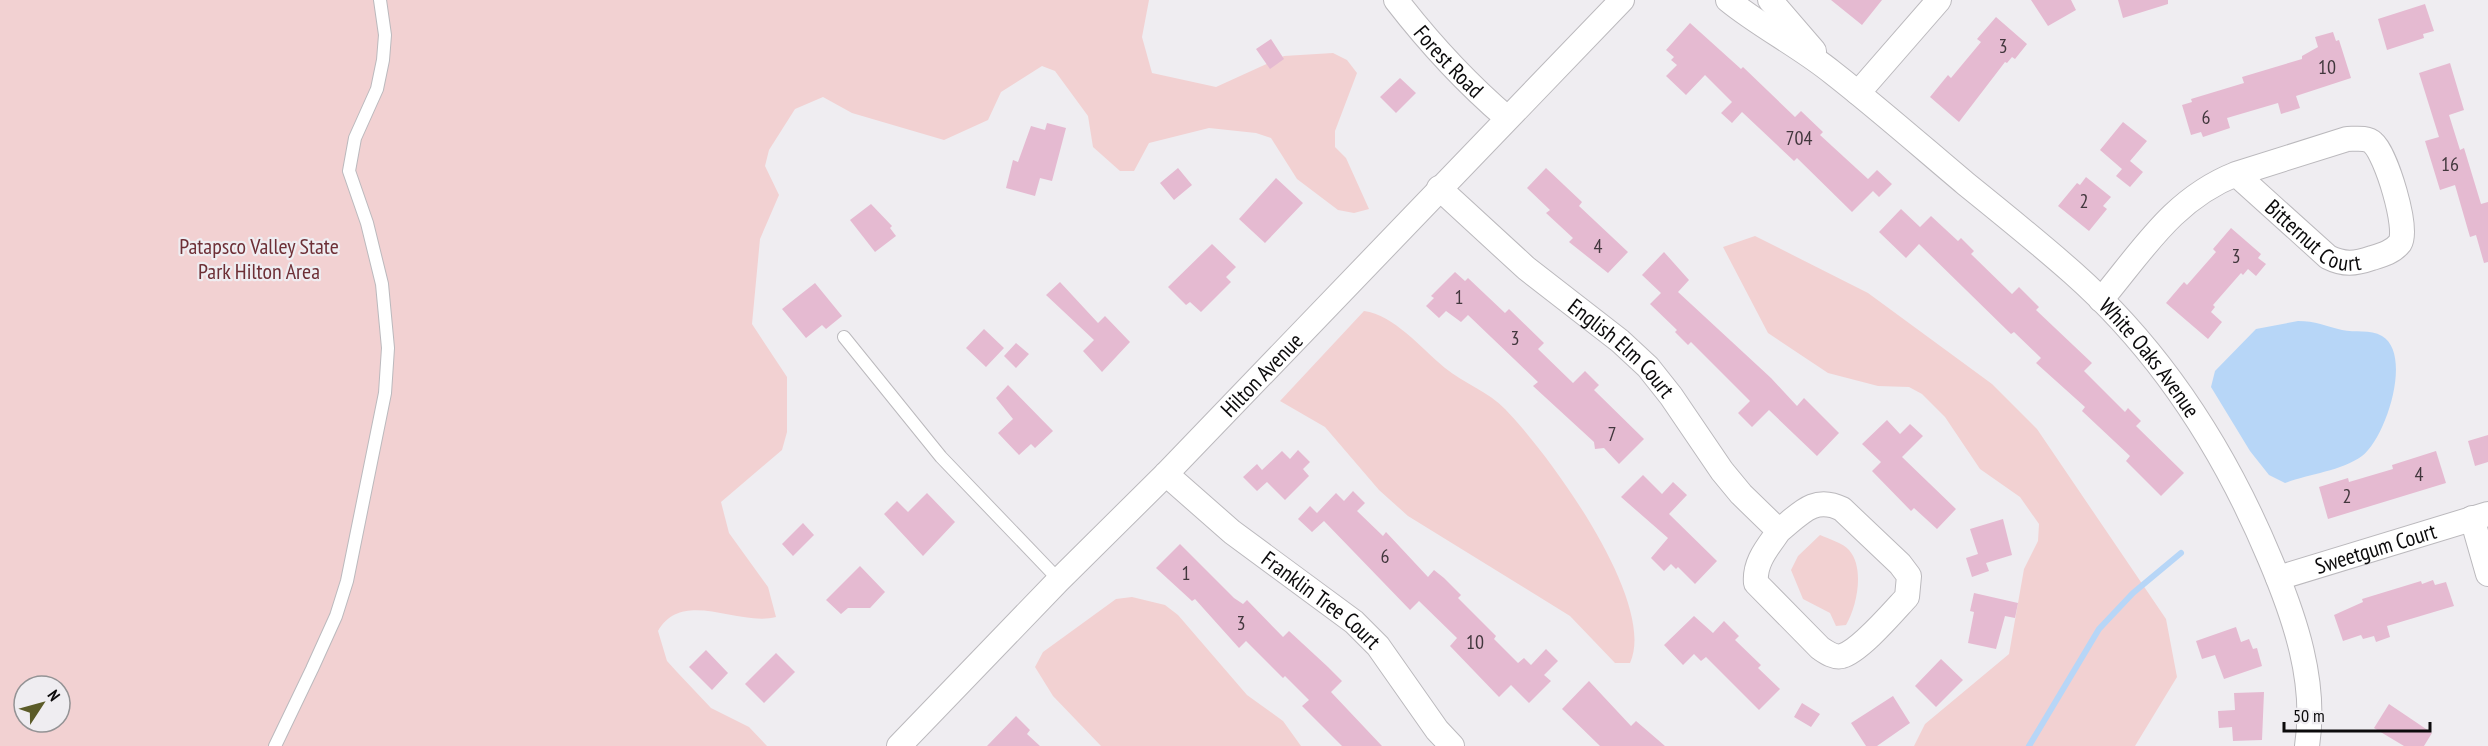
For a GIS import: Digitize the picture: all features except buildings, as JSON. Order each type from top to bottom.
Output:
[{"type":"street","name":"Forest Road","points":[[1396,0],[1464,82],[1507,118]]},
{"type":"street","name":"Hilton Avenue","points":[[906,744],[1059,580],[1166,474],[1622,0]]},
{"type":"street","name":"White Oaks Avenue","points":[[1728,0],[1753,21],[1831,71],[2073,273],[2101,300],[2166,374],[2198,420],[2250,511],[2278,578],[2306,664],[2310,708],[2307,746]]},
{"type":"street","name":"White Oaks Avenue","points":[[1770,0],[1831,71]]},
{"type":"street","points":[[1858,93],[1939,0]]},
{"type":"street","name":"Bitternut Court","points":[[2101,300],[2175,211],[2204,189],[2236,174],[2347,139],[2360,138],[2373,142],[2382,156],[2401,215],[2403,229],[2401,242],[2390,252],[2357,263],[2341,263],[2328,256],[2236,174]]},
{"type":"street","name":"English Elm Court","points":[[1439,188],[1526,268],[1612,335],[1648,367],[1671,396],[1722,471],[1779,531]]},
{"type":"street","name":"Franklin Tree Court","points":[[1166,474],[1232,532],[1354,622],[1378,646],[1437,730],[1452,746]]},
{"type":"street","points":[[1821,502],[1842,509],[1900,564],[1908,576],[1906,597],[1854,650],[1840,656],[1831,655],[1812,640],[1756,583],[1755,572],[1762,556],[1779,531],[1821,502]]},
{"type":"street","name":"Sweetgum Court","points":[[2278,578],[2480,516],[2488,574]]},
{"type":"lane","points":[[275,746],[336,616],[347,581],[385,393],[388,348],[382,284],[367,223],[349,171],[355,138],[377,90],[383,60],[386,35],[380,0]]},
{"type":"lane","points":[[844,337],[941,457],[1059,580]]},
{"type":"green space","name":"Patapsco Valley State Park Hilton Area","points":[[0,0],[1149,0],[1142,37],[1152,73],[1216,87],[1284,56],[1333,53],[1347,60],[1357,73],[1335,131],[1335,147],[1346,158],[1369,209],[1354,213],[1338,210],[1297,179],[1271,138],[1256,133],[1209,128],[1149,143],[1134,171],[1120,171],[1093,147],[1088,116],[1055,71],[1042,66],[1001,92],[988,120],[944,140],[852,113],[823,97],[795,109],[769,150],[765,166],[779,195],[760,239],[752,324],[787,377],[787,432],[782,450],[721,502],[729,533],[768,587],[776,617],[761,619],[696,610],[682,612],[669,618],[658,631],[667,661],[711,708],[749,727],[767,746],[0,746]]},
{"type":"green space","points":[[1755,236],[1868,293],[1992,384],[2037,429],[2166,619],[2177,677],[2135,746],[1914,746],[1925,724],[2009,654],[2024,569],[2038,541],[2039,524],[2020,497],[1980,469],[1945,417],[1922,394],[1909,387],[1878,386],[1828,373],[1768,333],[1723,247]]},
{"type":"green space","points":[[1364,311],[1386,319],[1417,342],[1445,368],[1499,403],[1547,459],[1594,530],[1614,567],[1628,604],[1634,636],[1630,663],[1615,663],[1570,616],[1408,516],[1379,490],[1325,427],[1280,401]]},
{"type":"green space","points":[[1820,535],[1840,543],[1849,550],[1857,567],[1856,598],[1846,625],[1836,626],[1830,613],[1803,599],[1791,570],[1798,556]]},
{"type":"green space","points":[[1132,597],[1165,605],[1178,615],[1247,695],[1283,721],[1301,746],[1101,746],[1053,696],[1035,667],[1043,652],[1116,599]]},
{"type":"water","points":[[2298,321],[2382,336],[2391,346],[2396,377],[2393,396],[2380,432],[2362,456],[2335,469],[2285,483],[2269,475],[2250,451],[2211,387],[2215,371],[2256,329]]},
{"type":"waterway","points":[[2029,746],[2099,629],[2133,593],[2181,553]]}]
